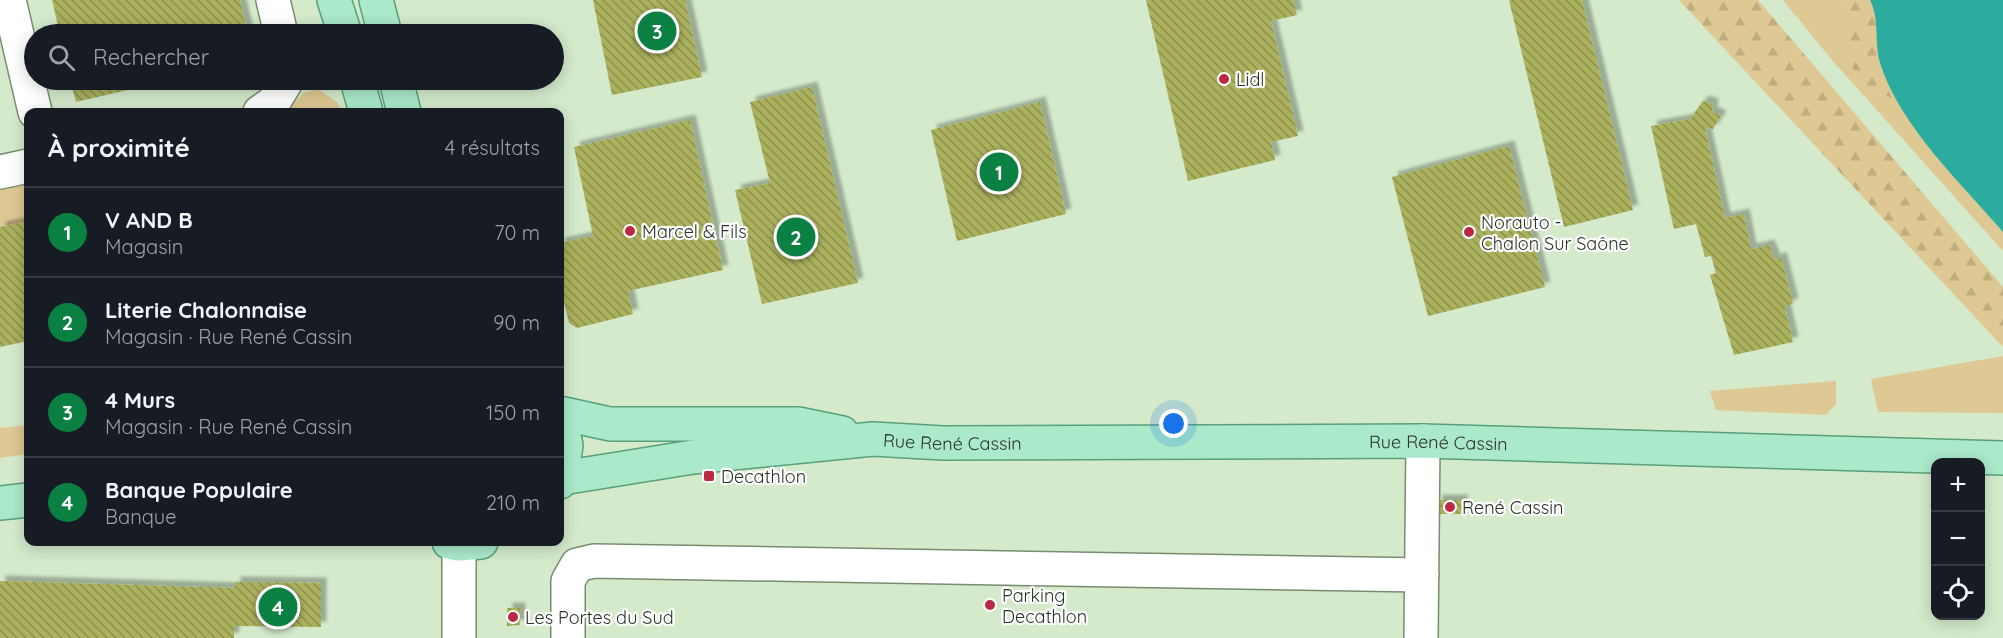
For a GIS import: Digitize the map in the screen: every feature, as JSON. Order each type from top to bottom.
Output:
[{"type":"main road","points":[[334,0],[342,24]]},
{"type":"main road","points":[[376,0],[382,24]]},
{"type":"main road","points":[[360,90],[365,108]]},
{"type":"main road","points":[[398,90],[403,108]]},
{"type":"main road","name":"Rue René Cassin","points":[[564,414],[610,424],[798,424],[873,440]]},
{"type":"main road","points":[[564,436],[566,445],[564,459]]},
{"type":"main road","name":"Rue René Cassin","points":[[564,479],[693,457],[873,440],[943,443],[1423,441],[2003,459]]},
{"type":"main road","points":[[0,503],[24,500]]},
{"type":"street","points":[[9,0],[24,65]]},
{"type":"street","points":[[273,0],[279,24]]},
{"type":"street","points":[[30,90],[34,108]]},
{"type":"street","points":[[266,108],[273,103],[281,90]]},
{"type":"street","points":[[0,171],[24,167]]},
{"type":"street","points":[[1421,638],[1423,441]]},
{"type":"street","points":[[459,638],[463,546]]},
{"type":"street","points":[[568,638],[568,581],[577,565],[594,561],[1422,575]]},
{"type":"green space","points":[[1679,0],[1758,0],[2003,287],[2003,347]]},
{"type":"green space","points":[[1783,0],[1842,0],[1857,85],[1897,100],[1932,151],[2003,232],[2003,251],[1832,60]]},
{"type":"green space","points":[[1842,0],[1870,0],[1876,13],[1879,61],[1897,100],[1857,85],[1847,44]]},
{"type":"green space","points":[[319,90],[338,103],[340,108],[288,108],[305,92]]},
{"type":"green space","points":[[24,179],[24,222],[0,227],[0,185]]},
{"type":"green space","points":[[2003,356],[2003,413],[1878,412],[1871,379]]},
{"type":"green space","points":[[1836,381],[1836,404],[1826,415],[1716,410],[1710,391]]},
{"type":"green space","points":[[24,425],[24,455],[0,458],[0,428]]},
{"type":"water","points":[[1870,0],[2003,0],[2003,232],[1950,173],[1916,131],[1902,109],[1889,86],[1880,63],[1875,15]]},
{"type":"building","points":[[52,0],[240,0],[246,24],[58,24]]},
{"type":"building","points":[[593,0],[685,0],[702,77],[612,95]]},
{"type":"building","name":"Lidl","points":[[1146,0],[1293,0],[1297,15],[1271,21],[1298,136],[1271,142],[1275,160],[1188,181]]},
{"type":"building","points":[[1509,0],[1582,0],[1633,210],[1564,227]]},
{"type":"building","points":[[812,87],[858,283],[762,304],[735,190],[770,183],[750,102]]},
{"type":"building","points":[[73,90],[128,90],[76,102]]},
{"type":"building","points":[[1703,101],[1713,104],[1712,112],[1721,116],[1713,129],[1705,128],[1725,218],[1744,214],[1751,249],[1769,245],[1775,260],[1781,257],[1793,303],[1785,308],[1793,342],[1734,355],[1710,275],[1716,273],[1711,256],[1705,257],[1696,224],[1674,229],[1651,126],[1690,119]]},
{"type":"building","points":[[1040,102],[1066,214],[957,241],[931,130]]},
{"type":"building","name":"Marcel & Fils","points":[[690,120],[723,270],[628,291],[633,314],[577,328],[569,323],[564,302],[564,242],[593,236],[574,147]]},
{"type":"building","name":"Norauto - Chalon Sur Saône","points":[[1509,146],[1545,287],[1428,316],[1392,177]]},
{"type":"building","points":[[24,222],[24,342],[0,347],[0,227]]},
{"type":"building","name":"René Cassin","points":[[1437,500],[1462,500],[1463,514],[1437,514]]},
{"type":"building","points":[[0,581],[235,588],[235,582],[321,583],[321,627],[234,626],[234,638],[0,638]]},
{"type":"building","name":"Les Portes du Sud","points":[[507,608],[520,608],[520,625],[507,626]]},
{"type":"place","name":"4 Murs","points":[[657,31]]},
{"type":"place","name":"Lidl","points":[[1224,79]]},
{"type":"place","name":"V AND B","points":[[999,172]]},
{"type":"place","name":"Marcel & Fils","points":[[630,231]]},
{"type":"place","name":"Norauto - Chalon Sur Saône","points":[[1469,232]]},
{"type":"place","name":"Literie Chalonnaise","points":[[796,237]]},
{"type":"place","name":"Decathlon","points":[[709,476]]},
{"type":"place","name":"René Cassin","points":[[1450,507]]},
{"type":"place","name":"Parking Decathlon","points":[[990,605]]},
{"type":"place","name":"Banque Populaire","points":[[278,607]]},
{"type":"place","name":"Les Portes du Sud","points":[[513,617]]}]
